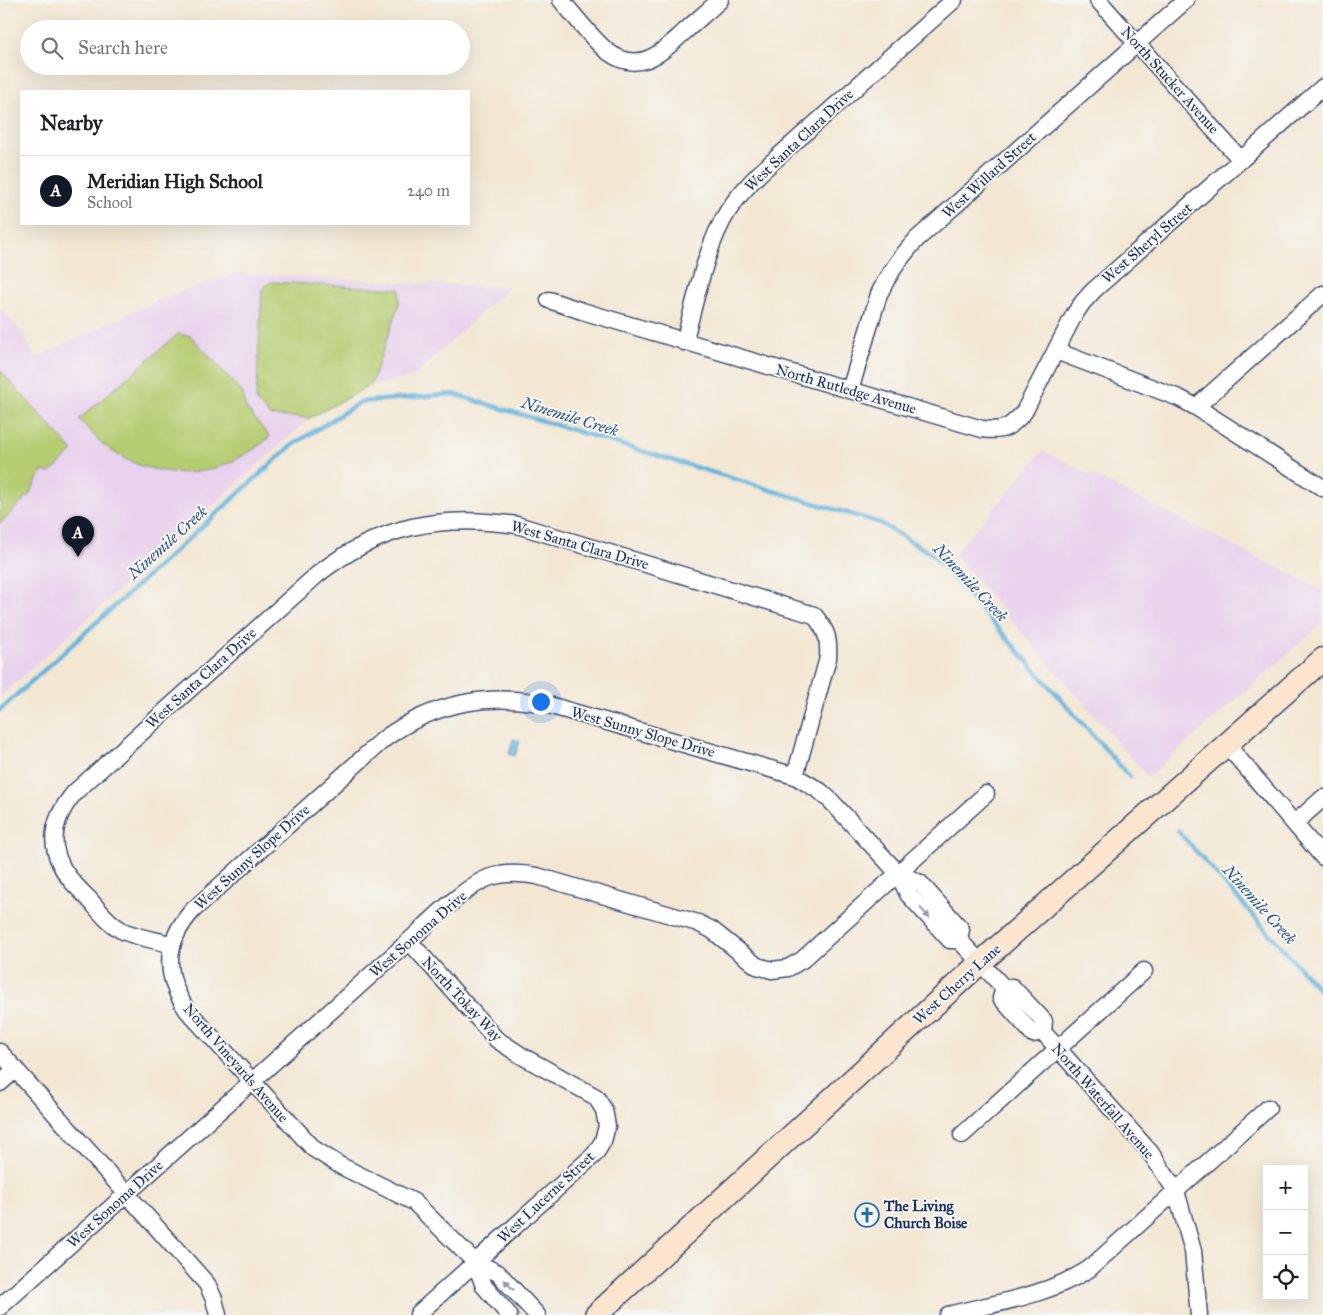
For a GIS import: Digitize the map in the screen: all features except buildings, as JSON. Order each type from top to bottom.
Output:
[{"type":"main road","name":"West Cherry Lane","points":[[596,1315],[980,963],[1323,659]]},
{"type":"street","points":[[561,0],[606,50],[620,60],[636,62],[650,59],[661,52],[720,0]]},
{"type":"street","name":"West Santa Clara Drive","points":[[684,342],[711,247],[728,211],[743,190],[954,0]]},
{"type":"street","name":"North Stucker Avenue","points":[[1098,0],[1241,160]]},
{"type":"street","name":"West Willard Street","points":[[850,390],[879,294],[885,280],[902,255],[1186,0]]},
{"type":"street","name":"West Sheryl Street","points":[[1008,427],[1024,412],[1082,302],[1323,87]]},
{"type":"street","points":[[1196,407],[1323,294]]},
{"type":"street","name":"North Rutledge Avenue","points":[[549,300],[582,312],[982,429],[998,431],[1008,427]]},
{"type":"street","points":[[1056,351],[1179,398],[1323,488]]},
{"type":"street","name":"West Santa Clara Drive","points":[[172,944],[123,931],[110,922],[70,879],[61,866],[56,851],[54,835],[57,819],[63,805],[75,792],[318,574],[344,555],[373,540],[419,525],[451,520],[485,520],[517,525],[814,615],[824,628],[829,642],[828,658],[795,776]]},
{"type":"street","name":"West Sunny Slope Drive","points":[[172,944],[183,922],[193,910],[384,739],[411,721],[441,708],[488,699],[537,702],[795,776],[820,791],[831,801],[898,873],[908,894],[950,940],[959,940],[980,963]]},
{"type":"street","points":[[1226,744],[1323,857]]},
{"type":"street","name":"West Sonoma Drive","points":[[0,1307],[476,883],[505,873],[537,876],[698,923],[712,930],[757,966],[772,970],[788,968],[802,960],[986,794]]},
{"type":"street","points":[[1295,823],[1323,798]]},
{"type":"street","name":"North Tokay Way","points":[[408,942],[496,1038],[522,1056],[596,1097],[604,1110],[607,1126]]},
{"type":"street","name":"North Vineyards Avenue","points":[[172,944],[170,967],[172,982],[178,997],[187,1010],[314,1149],[341,1166],[414,1202],[474,1262],[498,1273],[537,1315]]},
{"type":"street","name":"North Waterfall Avenue","points":[[980,963],[1004,988],[1001,998],[1033,1034],[1043,1032],[1150,1152],[1176,1191],[1193,1251],[1199,1315]]},
{"type":"street","points":[[962,1135],[1144,971]]},
{"type":"street","points":[[0,1052],[208,1284],[218,1315]]},
{"type":"street","points":[[0,1083],[16,1069]]},
{"type":"street","points":[[948,1315],[1047,1290],[1075,1278],[1101,1260],[1268,1108]]},
{"type":"street","name":"West Lucerne Street","points":[[474,1262],[595,1154],[604,1141],[607,1126]]},
{"type":"street","points":[[418,1314],[474,1262]]},
{"type":"street","name":"North Vineyards Avenue","points":[[474,1262],[484,1286],[509,1315]]},
{"type":"shaded area","points":[[236,273],[508,288],[413,377],[371,385],[310,418],[0,697],[0,308],[24,334],[35,358],[160,299]]},
{"type":"shaded area","points":[[1043,451],[1323,590],[1323,623],[1148,777],[954,555]]},
{"type":"green space","points":[[270,282],[400,289],[399,304],[371,385],[310,418],[270,416],[256,401],[262,289]]},
{"type":"green space","points":[[178,334],[191,336],[243,393],[245,407],[270,437],[241,457],[208,470],[181,473],[166,472],[126,460],[96,437],[79,419]]},
{"type":"green space","points":[[0,370],[73,451],[50,473],[42,471],[28,496],[0,524]]},
{"type":"water","points":[[513,739],[520,741],[515,756],[509,754]]},
{"type":"waterway","name":"Ninemile Creek","points":[[0,710],[291,446],[360,402],[453,394],[880,523],[932,554],[1130,777]]},
{"type":"waterway","name":"Ninemile Creek","points":[[1178,831],[1323,994]]},
{"type":"place","name":"Meridian High School","points":[[78,557]]},
{"type":"place","name":"The Living Church Boise","points":[[867,1215]]}]
